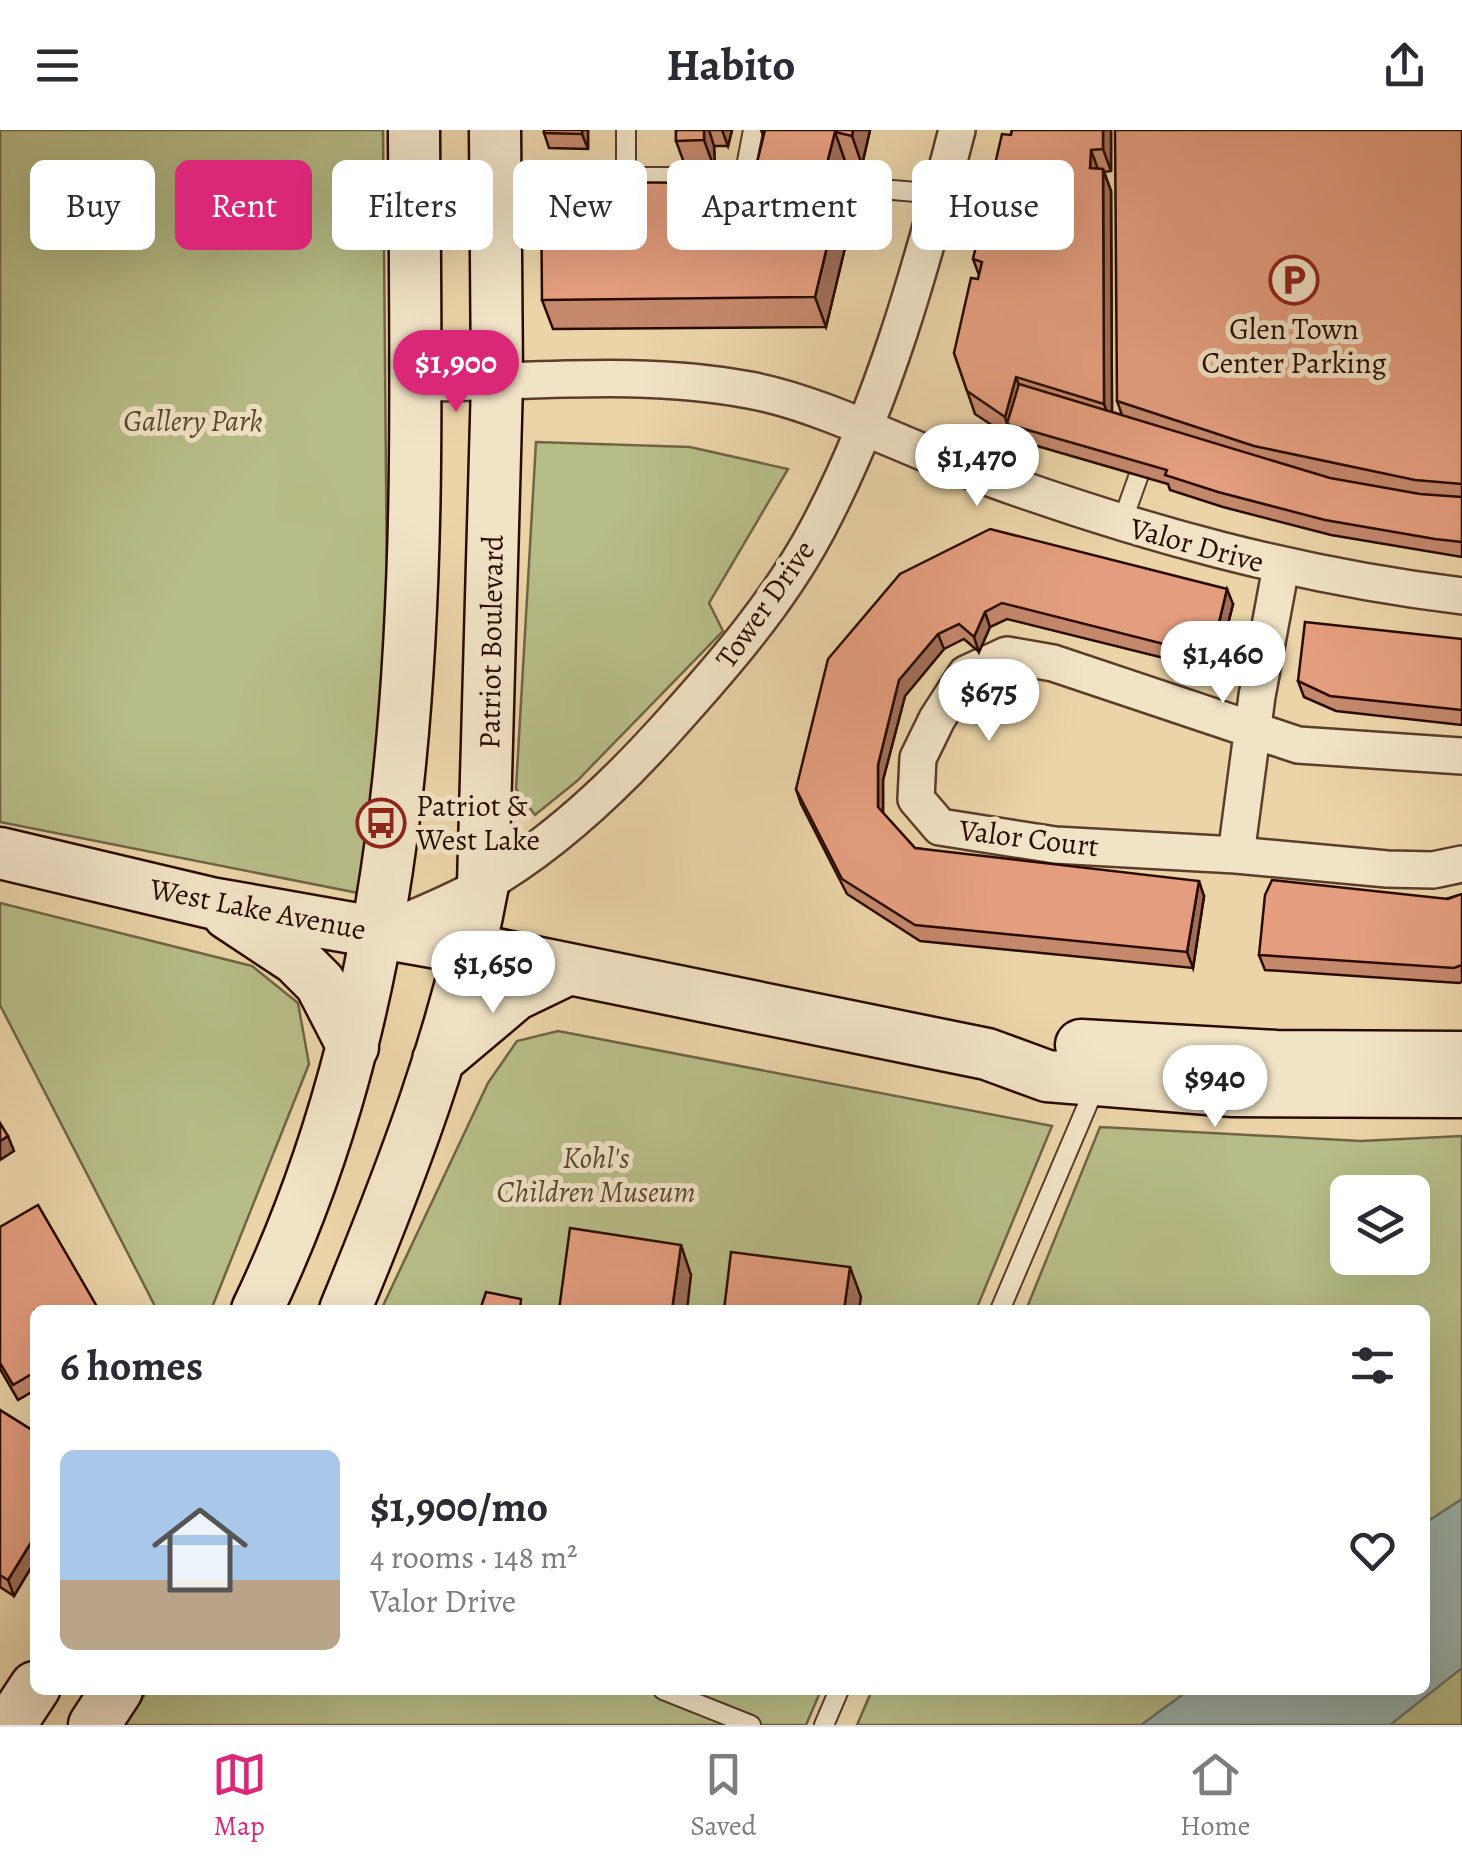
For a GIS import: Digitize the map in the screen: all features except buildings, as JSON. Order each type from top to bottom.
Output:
[{"type":"main road","points":[[259,1305],[299,1223],[340,1104],[380,933],[405,722],[415,383],[414,130]]},
{"type":"main road","name":"Patriot Boulevard","points":[[347,1305],[422,1114],[472,949],[484,885],[496,383],[495,153]]},
{"type":"main road","name":"West Lake Avenue","points":[[0,853],[212,903],[472,949],[987,1054],[1047,1076],[1233,1091],[1462,1092]]},
{"type":"main road","points":[[212,903],[296,959],[320,983],[354,1046]]},
{"type":"main road","points":[[438,1060],[515,995],[569,969]]},
{"type":"main road","name":"West Lake Avenue","points":[[987,1054],[1050,1043],[1276,1056],[1462,1057]]},
{"type":"main road","points":[[10,1725],[30,1695]]},
{"type":"main road","points":[[94,1725],[115,1695]]},
{"type":"street","name":"Tower Drive","points":[[949,160],[957,130]]},
{"type":"street","name":"Tower Drive","points":[[380,933],[484,885],[618,782],[736,652],[816,532],[865,429],[922,250]]},
{"type":"street","name":"Valor Drive","points":[[415,383],[660,380],[752,390],[1120,526],[1281,567],[1370,585],[1462,596]]},
{"type":"street","points":[[1236,854],[1281,567]]},
{"type":"street","name":"Valor Court","points":[[1462,756],[1298,745],[1053,663],[1007,655],[966,674],[918,758],[916,800],[940,827],[1054,845],[1236,854],[1387,869],[1434,870],[1462,864]]},
{"type":"lane","points":[[626,130],[626,160]]},
{"type":"lane","points":[[753,130],[753,160]]},
{"type":"lane","points":[[495,153],[532,160]]},
{"type":"lane","points":[[1120,526],[1151,439]]},
{"type":"lane","points":[[1002,1305],[1098,1080]]},
{"type":"lane","points":[[676,1695],[751,1725]]},
{"type":"lane","points":[[824,1725],[837,1695]]},
{"type":"green space","name":"Gallery Park","points":[[0,130],[383,130],[383,160],[332,160],[332,250],[384,250],[388,712],[368,895],[0,822]]},
{"type":"green space","points":[[536,442],[690,447],[788,469],[709,603],[723,631],[577,781],[535,815],[516,789]]},
{"type":"green space","points":[[0,903],[252,966],[298,1003],[309,1064],[213,1305],[154,1305],[0,1005]]},
{"type":"green space","name":"Kohl's Children Museum","points":[[558,1031],[1052,1126],[978,1305],[383,1305],[488,1083],[517,1041]]},
{"type":"green space","points":[[1100,1127],[1361,1141],[1462,1136],[1462,1725],[857,1725],[870,1695],[1430,1695],[1430,1305],[1028,1305]]},
{"type":"green space","points":[[145,1695],[819,1695],[806,1725],[125,1725]]},
{"type":"water","points":[[1462,1499],[1462,1668],[1430,1693],[1430,1520]]},
{"type":"water","points":[[1182,1695],[1428,1695],[1390,1725],[1141,1725]]},
{"type":"place","name":"Glen Town Center Parking","points":[[1294,280]]},
{"type":"place","name":"Patriot & West Lake","points":[[381,823]]}]
